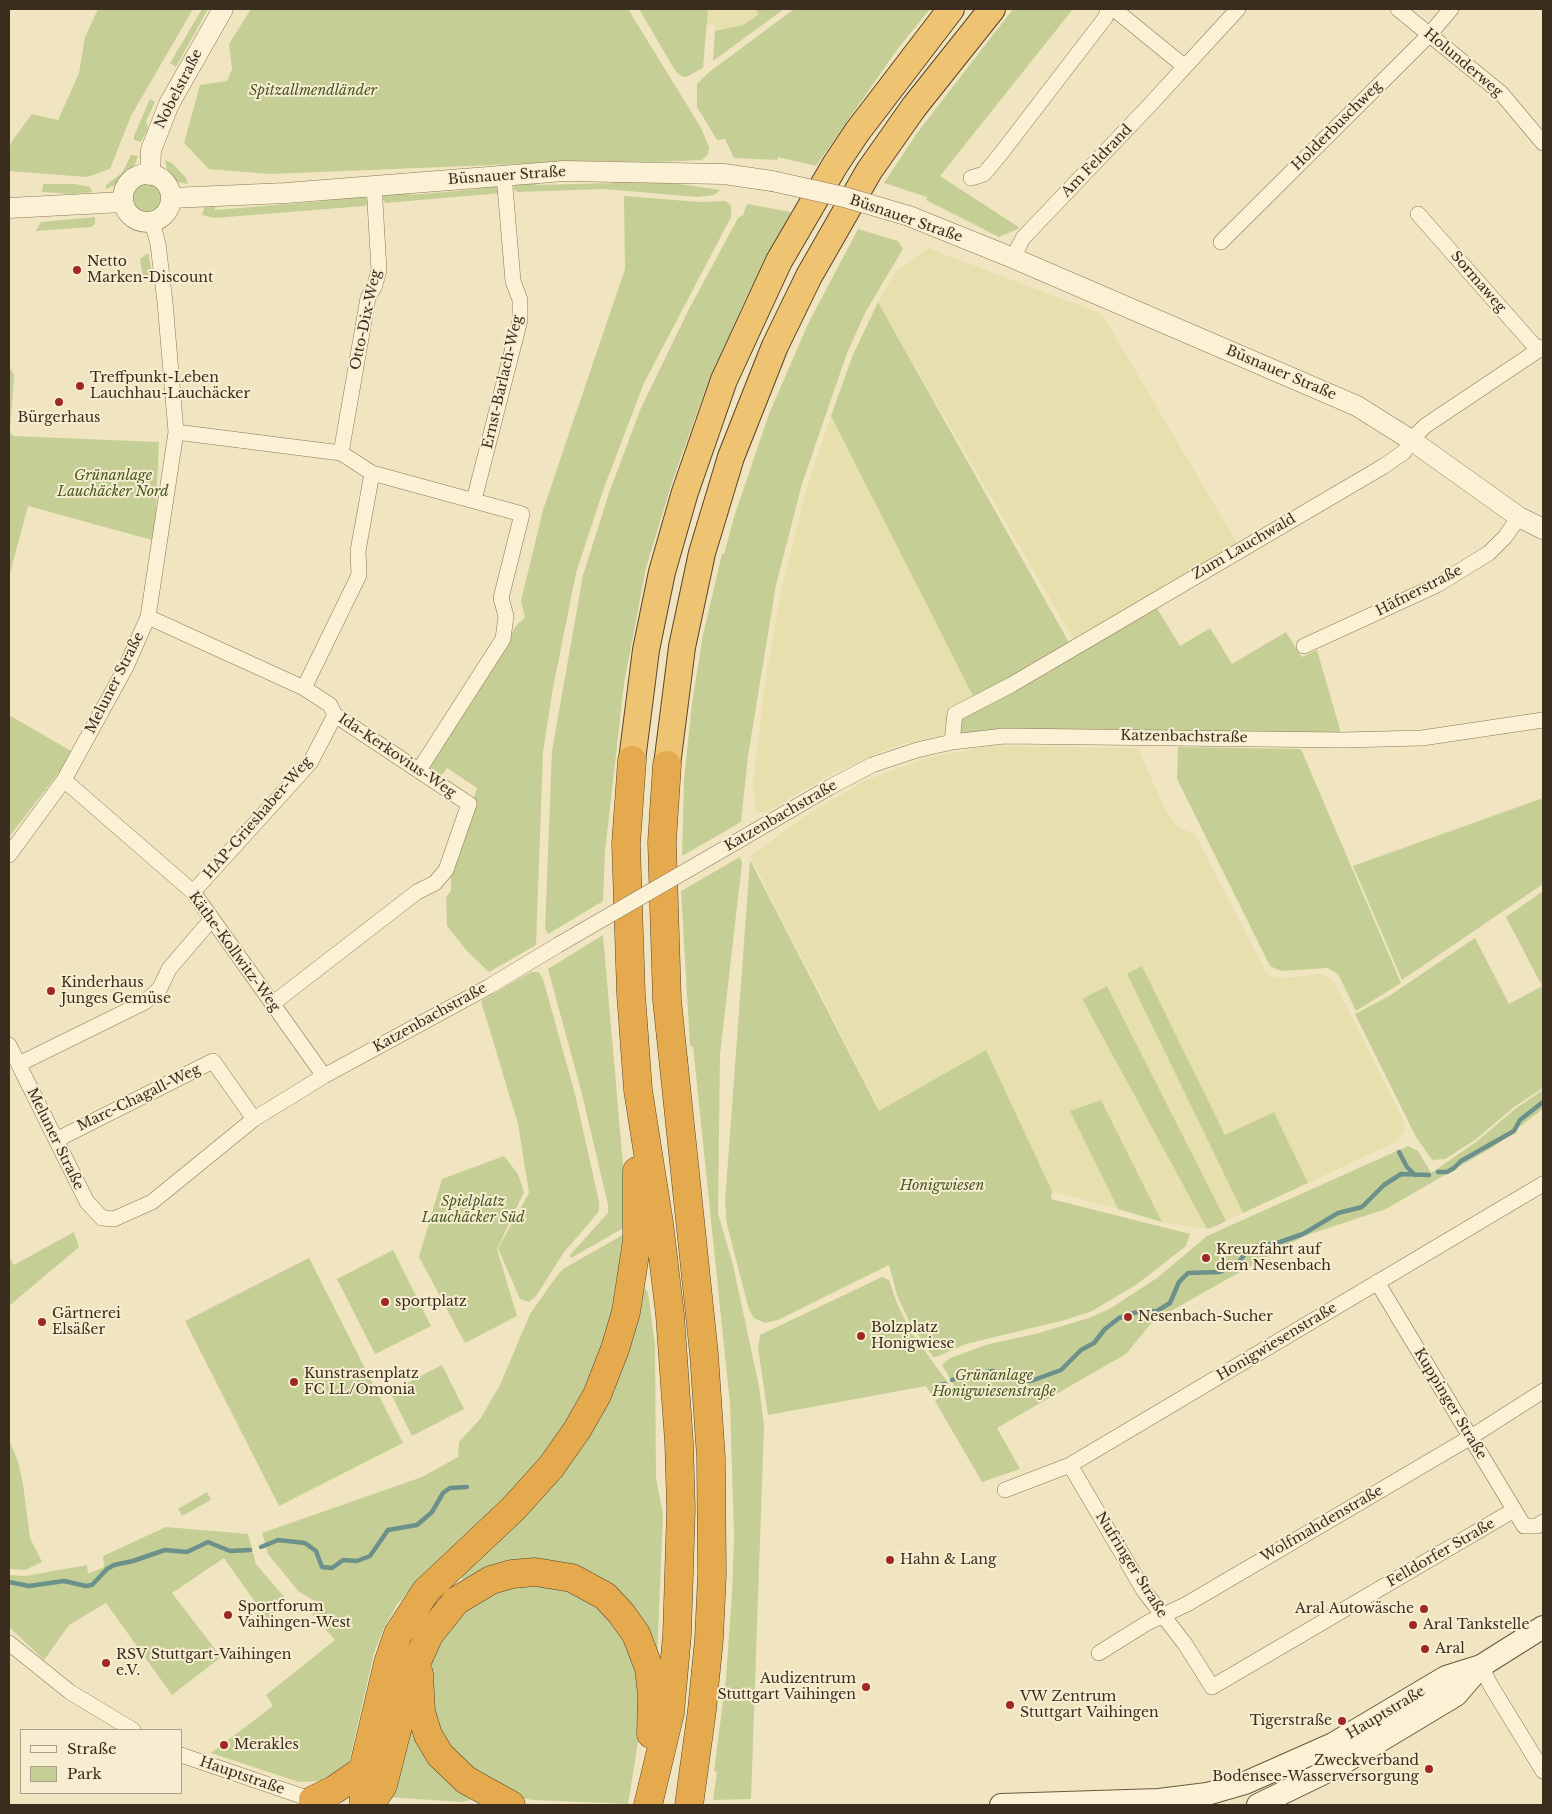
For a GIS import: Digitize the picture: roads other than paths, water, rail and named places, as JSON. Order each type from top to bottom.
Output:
[{"type":"highway","points":[[650,1798],[670,1713],[677,1635],[681,1500],[670,1316],[659,1223],[642,1117],[631,994],[626,888],[627,827],[632,760],[646,650],[662,572],[685,492],[724,380],[779,261],[835,165],[857,132],[951,9]]},
{"type":"highway","points":[[690,1798],[709,1639],[712,1574],[711,1458],[704,1354],[666,990],[662,842],[667,765],[677,679],[698,570],[725,475],[759,383],[808,276],[869,172],[914,107],[992,9]]},
{"type":"highway","points":[[364,1805],[363,1770],[388,1663],[398,1634],[411,1611],[426,1591],[513,1509],[551,1467],[597,1395],[616,1349],[631,1283],[637,1241],[638,1155],[642,1117]]},
{"type":"highway","points":[[370,1805],[382,1785],[405,1695],[419,1657],[429,1635],[442,1616],[456,1601],[490,1580],[512,1574],[548,1573],[572,1578],[604,1596],[628,1621],[636,1634],[646,1658],[652,1695],[650,1798]]},
{"type":"highway","points":[[419,1657],[421,1712],[433,1744],[446,1764],[456,1773],[479,1789],[511,1805]]},
{"type":"highway","points":[[323,1803],[334,1790],[363,1770]]},
{"type":"main road","name":"Hauptstraße","points":[[1001,1805],[1162,1803],[1247,1794],[1446,1677],[1481,1666],[1543,1627]]},
{"type":"main road","name":"Hauptstraße","points":[[1258,1805],[1338,1766],[1456,1695],[1481,1666]]},
{"type":"street","name":"Nobelstraße","points":[[150,174],[152,150],[169,104],[223,9]]},
{"type":"street","points":[[971,178],[984,174],[999,156],[1105,18],[1109,9]]},
{"type":"street","points":[[1114,9],[1184,66]]},
{"type":"street","name":"Am Feldrand","points":[[1013,258],[1023,238],[1238,9]]},
{"type":"street","name":"Holunderweg","points":[[1398,9],[1501,93],[1543,143]]},
{"type":"street","name":"Holderbuschweg","points":[[1221,242],[1429,35],[1451,9]]},
{"type":"street","name":"Büsnauer Straße","points":[[171,198],[286,193],[564,171],[724,174],[772,181],[844,197],[909,216],[1013,258],[1357,406],[1411,440],[1519,517],[1543,529]]},
{"type":"street","points":[[150,174],[156,176],[167,185],[171,198],[166,213],[152,222],[145,222],[130,216],[123,202],[123,195],[130,182],[143,175],[150,174]]},
{"type":"street","name":"Ernst-Barlach-Weg","points":[[474,500],[520,320],[520,300],[513,281],[504,175]]},
{"type":"street","name":"Otto-Dix-Weg","points":[[341,453],[368,298],[375,285],[378,270],[374,185]]},
{"type":"street","points":[[9,208],[123,202]]},
{"type":"street","name":"Sormaweg","points":[[1418,214],[1541,348]]},
{"type":"street","name":"Meluner Straße","points":[[9,855],[64,780],[126,667],[148,617],[176,432],[165,302],[158,244],[152,222]]},
{"type":"street","name":"Zum Lauchwald","points":[[952,742],[955,714],[1011,685],[1152,600],[1384,466],[1404,452],[1411,440],[1425,426],[1541,348]]},
{"type":"street","points":[[176,432],[341,453],[372,473],[522,514],[501,598],[506,616],[503,639],[419,770]]},
{"type":"street","points":[[304,688],[359,575],[358,551],[372,473]]},
{"type":"street","name":"Häfnerstraße","points":[[1304,646],[1444,580],[1490,553],[1505,537],[1519,517]]},
{"type":"street","name":"Ida-Kerkovius-Weg","points":[[148,617],[304,688],[330,706],[335,715],[469,804],[446,870],[435,883],[417,892],[272,1004]]},
{"type":"street","name":"HAP-Grieshaber-Weg","points":[[193,892],[310,763],[335,715]]},
{"type":"street","name":"Katzenbachstraße","points":[[114,1219],[152,1202],[254,1119],[324,1076],[490,986],[830,787],[872,766],[917,750],[952,742],[1004,736],[1343,740],[1422,738],[1543,720]]},
{"type":"street","name":"Käthe-Kollwitz-Weg","points":[[64,780],[193,892],[211,920],[324,1076]]},
{"type":"street","points":[[19,1064],[145,1002],[160,988],[169,969],[211,920]]},
{"type":"street","name":"Meluner Straße","points":[[9,1045],[87,1202],[102,1218],[114,1219]]},
{"type":"street","name":"Marc-Chagall-Weg","points":[[56,1140],[213,1062],[254,1119]]},
{"type":"street","name":"Honigwiesenstraße","points":[[1005,1490],[1070,1465],[1543,1184]]},
{"type":"street","name":"Kuppinger Straße","points":[[1377,1282],[1524,1526],[1537,1526],[1543,1522]]},
{"type":"street","name":"Wolfmahdenstraße","points":[[1099,1653],[1471,1437],[1543,1391]]},
{"type":"street","name":"Nufringer Straße","points":[[1070,1465],[1162,1616],[1185,1644],[1212,1687]]},
{"type":"street","name":"Felldorfer Straße","points":[[1212,1687],[1514,1510]]},
{"type":"street","points":[[9,1643],[70,1692],[131,1729]]},
{"type":"street","points":[[1481,1666],[1491,1686],[1543,1770]]},
{"type":"street","name":"Hauptstraße","points":[[182,1755],[323,1803]]},
{"type":"waterway","points":[[1438,1172],[1447,1172],[1461,1161],[1514,1131],[1520,1120],[1543,1102]]},
{"type":"waterway","points":[[1399,1152],[1407,1167],[1415,1175]]},
{"type":"waterway","points":[[952,1380],[966,1375],[993,1371],[1009,1379],[1031,1381],[1061,1370],[1081,1350],[1094,1343],[1105,1329],[1119,1318],[1137,1312],[1157,1311],[1170,1303],[1179,1282],[1188,1273],[1220,1272],[1239,1262],[1247,1251],[1257,1246],[1277,1243],[1303,1234],[1338,1213],[1362,1207],[1384,1185],[1401,1174],[1429,1175]]},
{"type":"waterway","points":[[935,1386],[945,1384]]},
{"type":"waterway","points":[[261,1547],[278,1540],[305,1543],[316,1551],[322,1567],[332,1568],[343,1560],[357,1561],[370,1556],[388,1530],[417,1525],[432,1512],[443,1493],[450,1488],[467,1487]]},
{"type":"waterway","points":[[9,1582],[29,1586],[64,1581],[86,1586],[92,1585],[107,1569],[114,1565],[133,1561],[165,1550],[187,1552],[208,1542],[230,1551],[250,1550]]},
{"type":"place","name":"Netto Marken-Discount","points":[[77,270]]},
{"type":"place","name":"Treffpunkt-Leben Lauchhau-Lauchäcker","points":[[80,386]]},
{"type":"place","name":"Bürgerhaus","points":[[59,402]]},
{"type":"place","name":"Kinderhaus Junges Gemüse","points":[[51,991]]},
{"type":"place","name":"Kreuzfahrt auf dem Nesenbach","points":[[1206,1258]]},
{"type":"place","name":"sportplatz","points":[[385,1302]]},
{"type":"place","name":"Nesenbach-Sucher","points":[[1128,1317]]},
{"type":"place","name":"Gärtnerei Elsäßer","points":[[42,1322]]},
{"type":"place","name":"Bolzplatz Honigwiese","points":[[861,1336]]},
{"type":"place","name":"Kunstrasenplatz FC LL/Omonia","points":[[294,1382]]},
{"type":"place","name":"Hahn & Lang","points":[[890,1560]]},
{"type":"place","name":"Aral Autowäsche","points":[[1424,1609]]},
{"type":"place","name":"Sportforum Vaihingen-West","points":[[228,1615]]},
{"type":"place","name":"Aral Tankstelle","points":[[1413,1625]]},
{"type":"place","name":"Aral","points":[[1425,1649]]},
{"type":"place","name":"RSV Stuttgart-Vaihingen e.V.","points":[[106,1663]]},
{"type":"place","name":"Audizentrum Stuttgart Vaihingen","points":[[866,1687]]},
{"type":"place","name":"VW Zentrum Stuttgart Vaihingen","points":[[1010,1705]]},
{"type":"place","name":"Tigerstraße","points":[[1342,1721]]},
{"type":"place","name":"Merakles","points":[[224,1745]]},
{"type":"place","name":"Zweckverband Bodensee-Wasserversorgung","points":[[1429,1769]]},
{"type":"park label","name":"Spitzallmendländer","points":[[313,91]]},
{"type":"park label","name":"Grünanlage Lauchäcker Nord","points":[[113,484]]},
{"type":"park label","name":"Honigwiesen","points":[[942,1186]]},
{"type":"park label","name":"Spielplatz Lauchäcker Süd","points":[[473,1210]]},
{"type":"park label","name":"Grünanlage Honigwiesenstraße","points":[[994,1384]]}]
